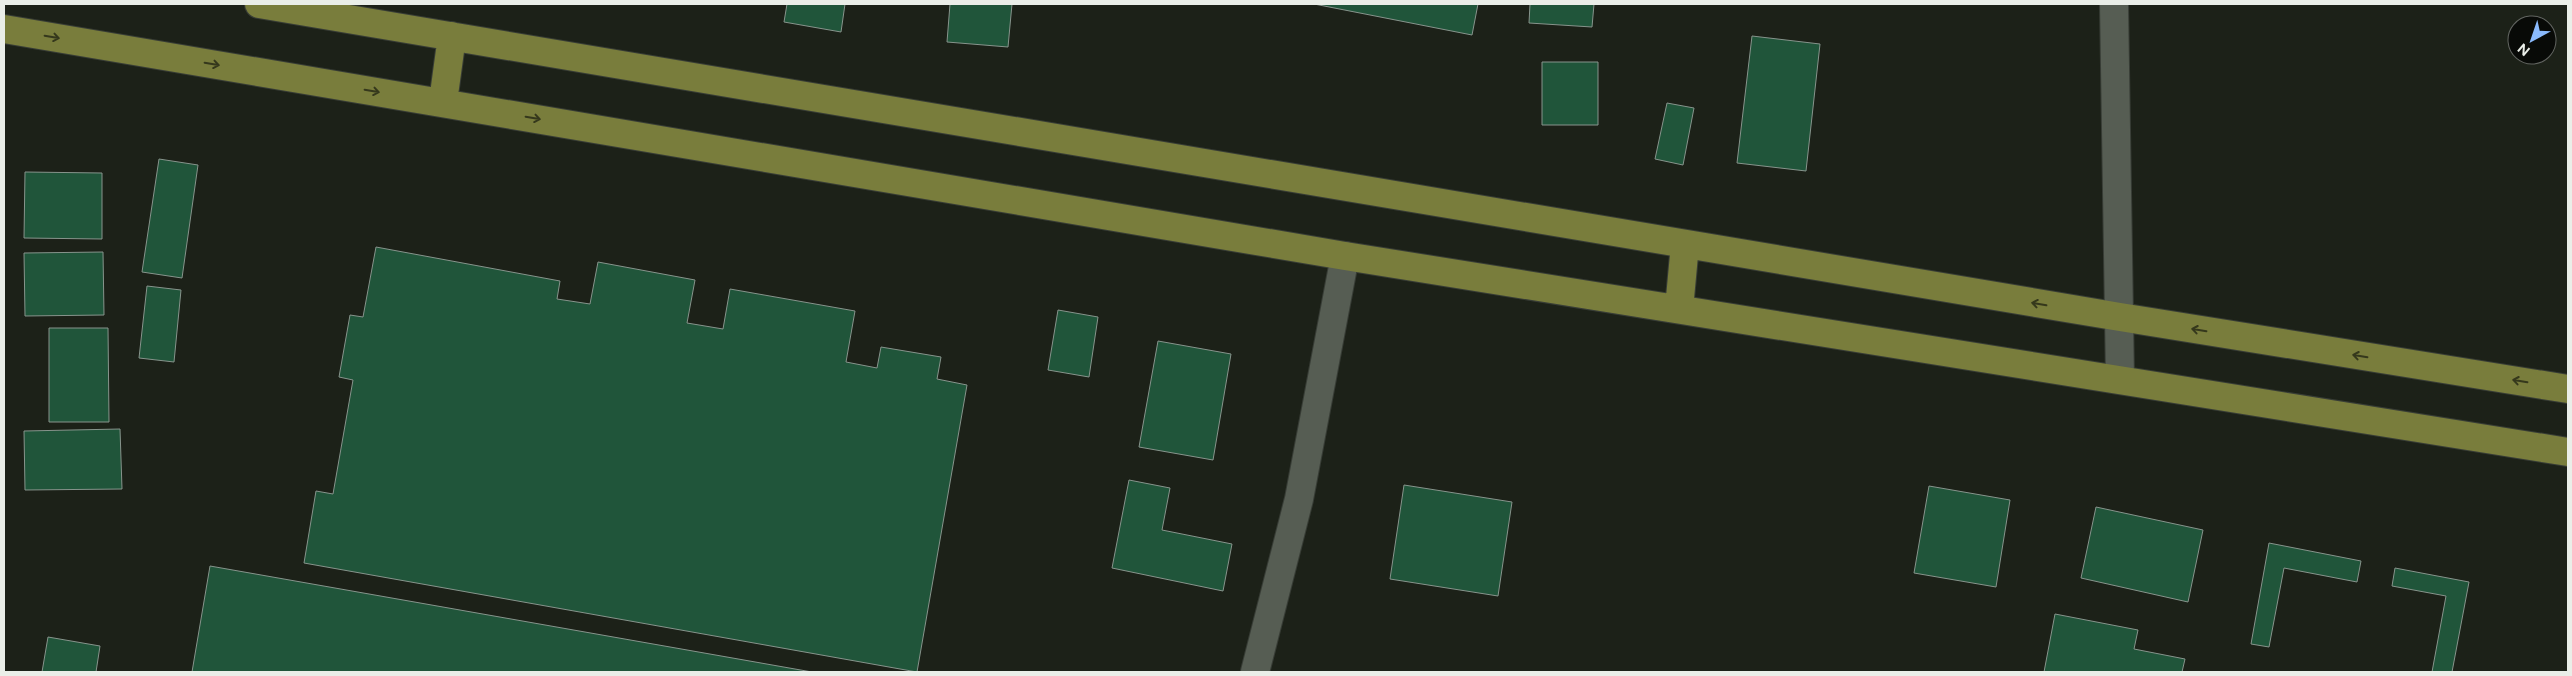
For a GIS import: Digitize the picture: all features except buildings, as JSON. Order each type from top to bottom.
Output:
[{"type":"main road","points":[[259,4],[2120,317],[2568,389]]},
{"type":"main road","points":[[4,29],[1345,256],[2568,452]]},
{"type":"main road","points":[[443,102],[452,36]]},
{"type":"main road","points":[[1678,309],[1685,244]]},
{"type":"street","points":[[2114,4],[2120,380]]},
{"type":"street","points":[[1255,672],[1299,500],[1345,256]]}]
